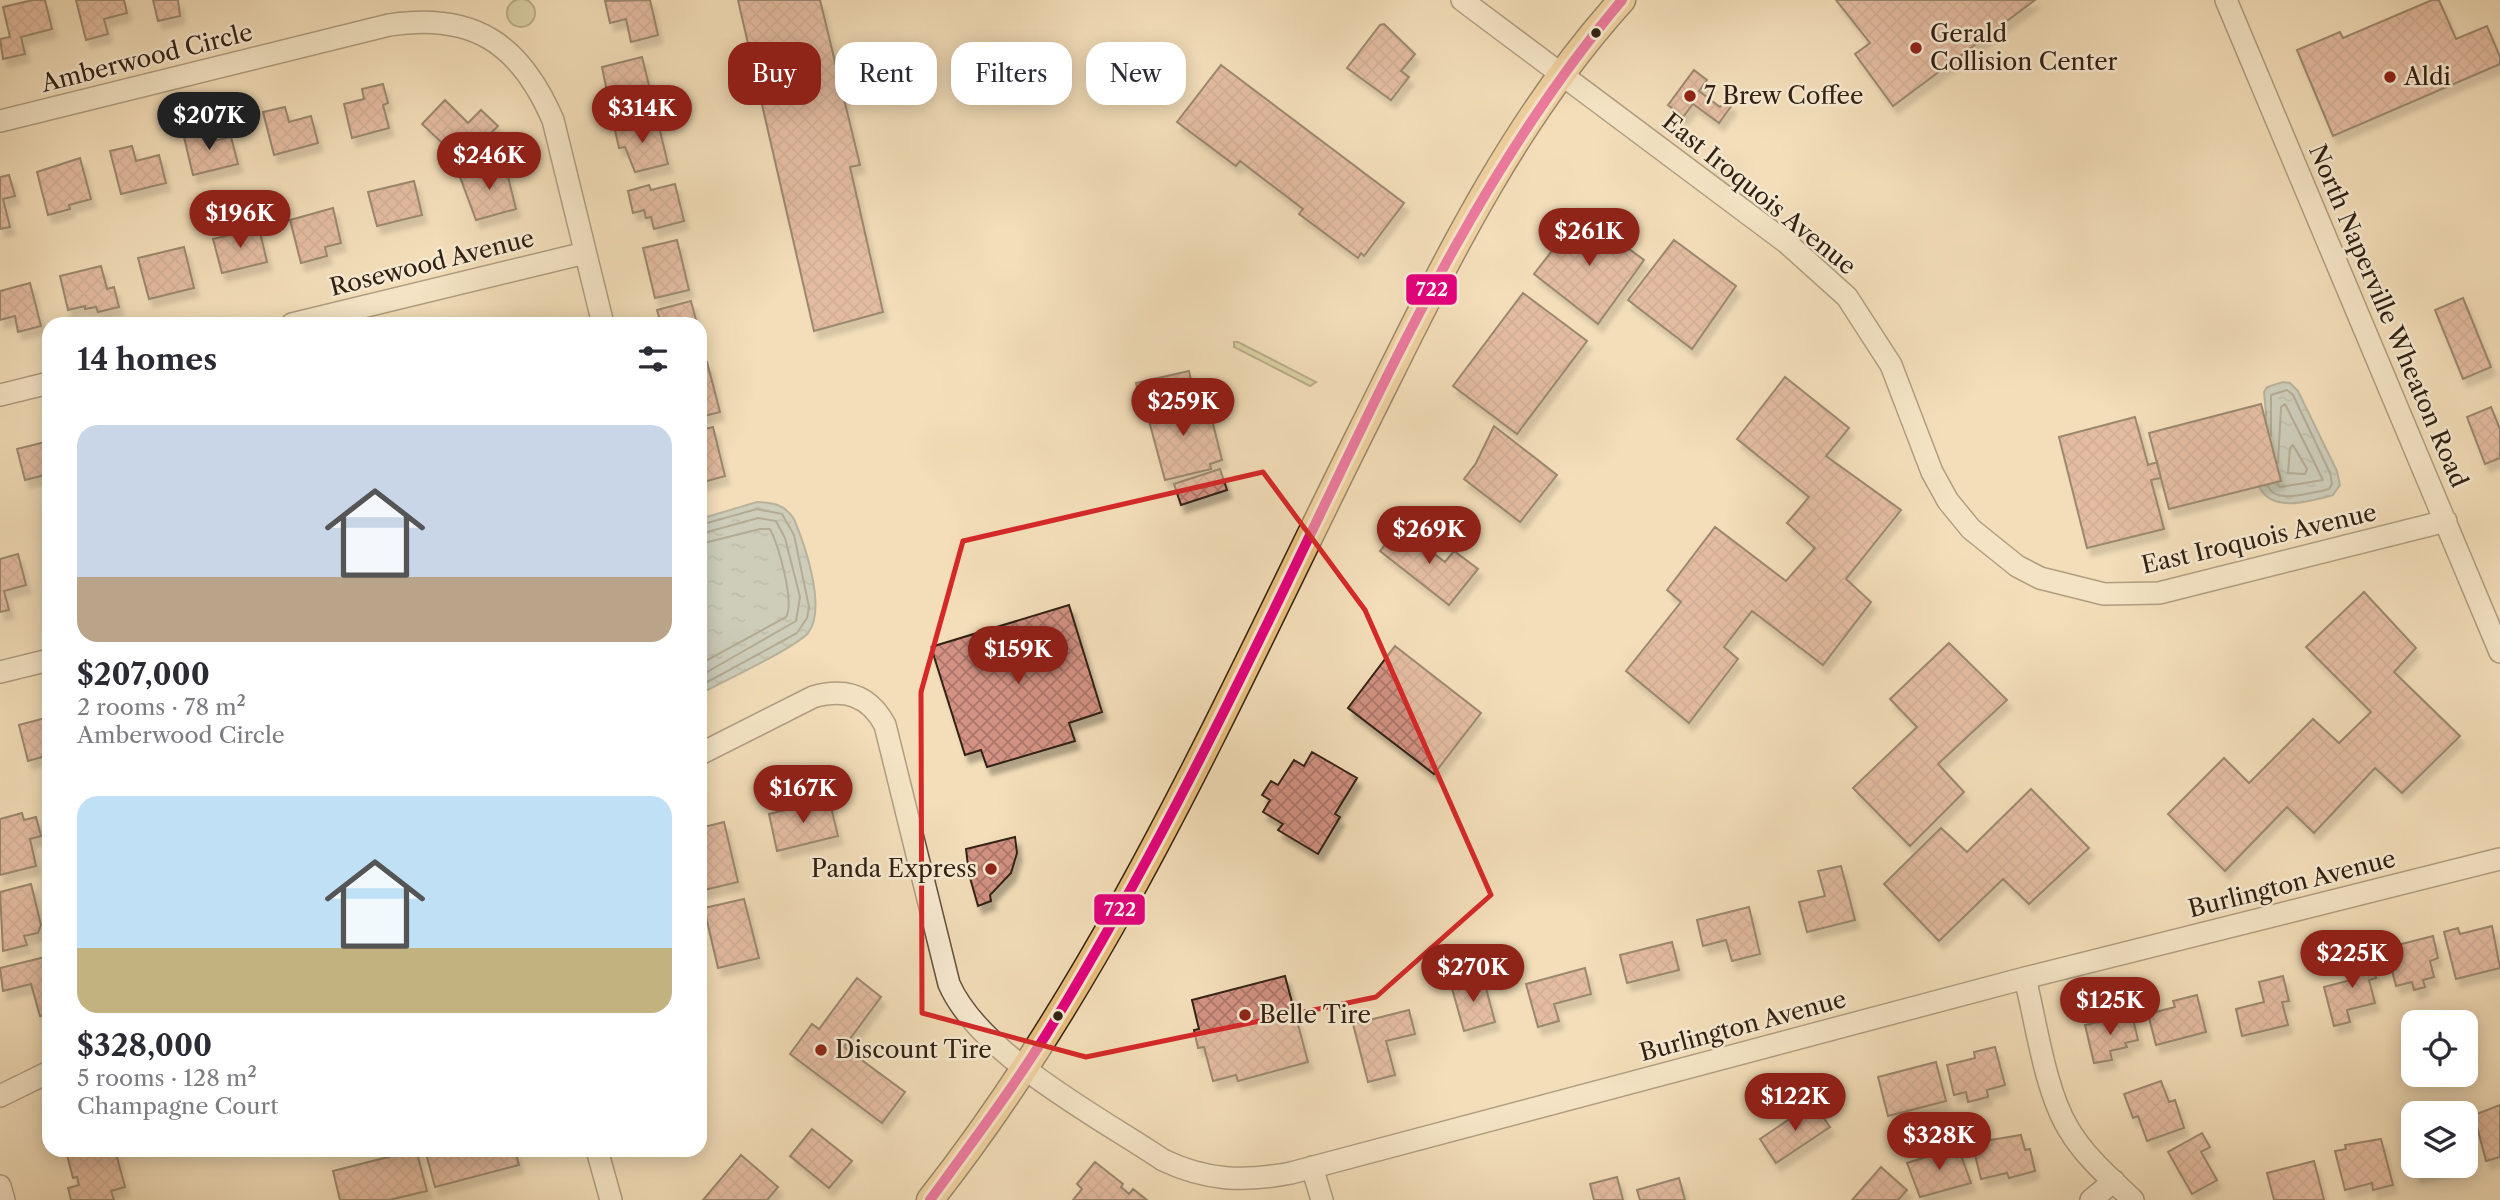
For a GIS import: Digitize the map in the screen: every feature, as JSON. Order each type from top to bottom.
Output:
[{"type":"main road","points":[[930,1200],[1024,1066],[1110,928],[1171,814],[1479,199],[1502,160],[1561,74],[1622,0]]},
{"type":"street","name":"East Iroquois Avenue","points":[[1462,0],[1787,243],[1847,298],[1891,365],[1932,472],[1948,501],[1991,547],[2040,578],[2104,594],[2159,593],[2445,521]]},
{"type":"street","name":"North Naperville Wheaton Road","points":[[2226,0],[2500,652]]},
{"type":"street","name":"Amberwood Circle","points":[[0,121],[389,26],[412,22],[451,25],[482,34],[504,47],[522,63],[540,88],[553,120],[601,317]]},
{"type":"street","name":"Rosewood Avenue","points":[[321,317],[585,253]]},
{"type":"street","points":[[0,395],[42,385]]},
{"type":"street","points":[[0,672],[42,662]]},
{"type":"street","name":"Burlington Avenue","points":[[707,750],[813,697],[833,692],[865,700],[877,710],[885,725],[948,984],[956,1000],[982,1032],[1024,1066],[1163,1160],[1187,1172],[1220,1179],[1254,1180],[1312,1167],[2025,978],[2500,859]]},
{"type":"street","points":[[2025,978],[2055,1098],[2066,1127],[2084,1152],[2133,1200]]},
{"type":"street","points":[[0,1096],[42,1075]]},
{"type":"street","points":[[599,1157],[611,1200]]},
{"type":"street","points":[[1312,1167],[1322,1200]]},
{"type":"street","points":[[2091,1200],[2114,1181]]},
{"type":"street","points":[[0,1186],[4,1200]]},
{"type":"highlighted area","points":[[1263,472],[1365,610],[1491,895],[1376,997],[1086,1057],[922,1013],[921,692],[963,541]]},
{"type":"green space","points":[[521,-1],[531,3],[535,13],[531,23],[521,27],[511,23],[507,13],[511,3]]},
{"type":"green space","points":[[1234,342],[1316,382],[1310,386],[1234,347]]},
{"type":"water","points":[[2283,382],[2290,383],[2298,391],[2337,471],[2340,485],[2333,495],[2304,502],[2283,503],[2266,496],[2260,488],[2266,413],[2264,392],[2267,387]]},
{"type":"water","points":[[757,502],[778,505],[786,510],[794,519],[804,544],[815,593],[815,609],[808,633],[801,639],[707,690],[707,517]]},
{"type":"building","points":[[45,0],[52,29],[21,37],[25,54],[3,59],[0,39],[10,37],[3,7]]},
{"type":"building","points":[[76,0],[124,0],[127,13],[104,19],[108,34],[86,40]]},
{"type":"building","points":[[153,0],[178,0],[180,16],[158,21]]},
{"type":"building","points":[[650,0],[658,35],[631,42],[626,19],[610,23],[605,1]]},
{"type":"building","points":[[738,0],[820,0],[835,62],[835,105],[845,105],[860,165],[850,167],[883,312],[814,331],[762,105],[821,105],[821,42],[748,42]]},
{"type":"building","name":"Gerald Collision Center","points":[[1836,0],[2035,0],[1893,106],[1855,54],[1870,43]]},
{"type":"building","name":"Aldi","points":[[2432,0],[2439,0],[2456,39],[2487,26],[2500,57],[2500,64],[2333,136],[2297,50],[2340,32],[2343,38]]},
{"type":"building","points":[[1384,24],[1415,54],[1401,71],[1409,77],[1391,100],[1347,68],[1380,25]]},
{"type":"building","points":[[642,57],[653,102],[611,112],[602,67]]},
{"type":"building","points":[[1221,65],[1404,203],[1364,256],[1361,253],[1358,258],[1299,214],[1303,209],[1240,161],[1236,166],[1177,122]]},
{"type":"building","name":"7 Brew Coffee","points":[[1694,70],[1707,80],[1699,91],[1720,107],[1726,101],[1732,105],[1719,123],[1693,104],[1683,117],[1668,105]]},
{"type":"building","points":[[383,84],[388,103],[383,105],[389,128],[352,138],[344,104],[364,99],[362,89]]},
{"type":"building","points":[[445,100],[468,123],[481,110],[498,126],[482,142],[473,134],[454,154],[422,124]]},
{"type":"building","points":[[285,107],[289,122],[311,116],[318,143],[274,155],[263,112]]},
{"type":"building","points":[[634,122],[636,128],[658,123],[668,164],[635,172],[625,147],[619,148],[614,126]]},
{"type":"building","points":[[205,127],[208,142],[231,137],[238,164],[193,175],[183,133]]},
{"type":"building","points":[[132,146],[136,161],[159,155],[166,183],[121,194],[110,151]]},
{"type":"building","points":[[80,158],[91,199],[48,215],[37,172]]},
{"type":"building","points":[[505,165],[516,209],[476,220],[460,177]]},
{"type":"building","points":[[9,175],[15,196],[3,199],[10,227],[0,229],[0,177]]},
{"type":"building","points":[[414,181],[422,215],[377,226],[368,192]]},
{"type":"building","points":[[675,184],[684,221],[654,229],[651,217],[646,218],[644,210],[633,213],[628,191],[649,185],[651,190]]},
{"type":"building","points":[[333,208],[341,243],[325,247],[327,256],[301,263],[290,220]]},
{"type":"building","points":[[1581,213],[1644,260],[1598,324],[1534,274]]},
{"type":"building","points":[[259,228],[267,262],[222,273],[213,239]]},
{"type":"building","points":[[677,240],[689,290],[655,298],[643,248]]},
{"type":"building","points":[[1674,240],[1736,286],[1692,349],[1628,300]]},
{"type":"building","points":[[184,247],[194,288],[149,299],[138,258]]},
{"type":"building","points":[[101,266],[107,289],[114,287],[119,307],[98,312],[96,307],[85,309],[85,306],[68,310],[60,276]]},
{"type":"building","points":[[30,283],[41,326],[18,332],[15,316],[0,320],[0,291]]},
{"type":"building","points":[[1523,293],[1587,341],[1517,434],[1453,386]]},
{"type":"building","points":[[2463,298],[2491,367],[2463,379],[2435,310]]},
{"type":"building","points":[[691,301],[695,317],[659,317],[657,310]]},
{"type":"building","points":[[707,362],[720,412],[707,415]]},
{"type":"building","points":[[1189,371],[1195,398],[1145,406],[1143,411],[1136,383]]},
{"type":"building","points":[[1785,377],[1849,428],[1826,456],[1901,510],[1846,579],[1871,602],[1823,665],[1752,611],[1724,647],[1738,659],[1689,723],[1626,671],[1681,602],[1667,590],[1715,527],[1786,581],[1815,548],[1787,523],[1809,497],[1737,439]]},
{"type":"building","points":[[1201,399],[1206,421],[1212,420],[1222,460],[1210,464],[1211,469],[1165,480],[1145,406]]},
{"type":"building","points":[[2261,404],[2281,481],[2169,509],[2149,433]]},
{"type":"building","points":[[2491,407],[2500,429],[2500,458],[2485,464],[2467,417]]},
{"type":"building","points":[[2135,417],[2148,465],[2157,462],[2161,478],[2151,480],[2164,529],[2087,548],[2059,437]]},
{"type":"building","points":[[1494,426],[1557,475],[1520,522],[1464,479],[1476,463]]},
{"type":"building","points":[[713,427],[725,476],[707,481],[707,428]]},
{"type":"building","points":[[42,443],[42,476],[25,480],[17,449]]},
{"type":"building","points":[[1220,469],[1227,490],[1181,505],[1174,484]]},
{"type":"building","points":[[1399,527],[1445,562],[1454,551],[1478,569],[1449,605],[1380,551]]},
{"type":"building","points":[[18,554],[26,585],[4,591],[9,610],[0,612],[0,559]]},
{"type":"building","points":[[2364,592],[2416,648],[2394,672],[2460,736],[2402,793],[2375,768],[2314,833],[2287,807],[2225,871],[2168,814],[2224,758],[2249,783],[2313,719],[2339,743],[2371,712],[2306,647]]},
{"type":"building","points":[[1069,605],[1102,712],[1069,723],[1075,741],[987,767],[981,750],[965,755],[931,647]]},
{"type":"building","points":[[1949,643],[2007,700],[1938,764],[1964,792],[1910,846],[1853,788],[1917,727],[1890,699]]},
{"type":"building","points":[[1395,646],[1481,713],[1434,774],[1348,708]]},
{"type":"building","points":[[42,719],[42,757],[28,761],[19,725]]},
{"type":"building","points":[[1312,752],[1357,778],[1335,814],[1340,817],[1318,854],[1278,830],[1283,824],[1263,812],[1270,800],[1262,795],[1271,781],[1278,785],[1294,760],[1304,766]]},
{"type":"building","points":[[2031,789],[2089,848],[2029,904],[2003,879],[1939,941],[1884,884],[1941,828],[1967,852]]},
{"type":"building","points":[[829,799],[838,836],[777,851],[769,814]]},
{"type":"building","points":[[22,813],[24,820],[36,817],[41,836],[30,839],[36,866],[0,875],[0,819]]},
{"type":"building","points":[[724,822],[738,882],[707,889],[707,826]]},
{"type":"building","name":"Panda Express","points":[[1015,837],[1017,853],[1011,873],[990,895],[991,901],[978,906],[969,874],[966,849]]},
{"type":"building","points":[[1841,866],[1855,920],[1807,932],[1799,902],[1825,896],[1818,871]]},
{"type":"building","points":[[31,884],[41,925],[38,933],[24,936],[27,945],[3,951],[0,892]]},
{"type":"building","points":[[744,899],[759,958],[718,968],[707,921],[707,907]]},
{"type":"building","points":[[1749,907],[1760,954],[1732,961],[1726,940],[1703,946],[1697,920]]},
{"type":"building","points":[[2492,926],[2500,968],[2456,979],[2444,932],[2458,928],[2460,934]]},
{"type":"building","points":[[2433,936],[2438,958],[2430,961],[2434,977],[2423,980],[2425,987],[2414,990],[2412,982],[2396,986],[2386,948]]},
{"type":"building","points":[[1672,942],[1679,970],[1627,983],[1620,955]]},
{"type":"building","points":[[2370,955],[2376,978],[2369,980],[2375,1003],[2347,1010],[2350,1022],[2334,1026],[2324,987],[2351,980],[2346,961]]},
{"type":"building","points":[[42,958],[42,1016],[31,984],[3,991],[0,968]]},
{"type":"building","points":[[1585,968],[1591,994],[1554,1004],[1559,1021],[1538,1027],[1526,984]]},
{"type":"building","name":"Belle Tire","points":[[1285,976],[1308,1062],[1238,1081],[1236,1075],[1213,1081],[1204,1047],[1198,1048],[1194,1030],[1199,1029],[1192,1000]]},
{"type":"building","points":[[2283,976],[2289,1001],[2282,1002],[2288,1025],[2242,1036],[2236,1009],[2264,1002],[2259,982]]},
{"type":"building","points":[[1483,977],[1495,1022],[1464,1031],[1451,985]]},
{"type":"building","name":"Discount Tire","points":[[857,978],[881,997],[844,1047],[905,1092],[882,1123],[790,1054],[812,1024],[819,1029]]},
{"type":"building","points":[[2197,995],[2206,1032],[2156,1045],[2148,1014],[2175,1007],[2173,1001]]},
{"type":"building","points":[[1409,1010],[1415,1034],[1386,1041],[1395,1075],[1368,1082],[1353,1024]]},
{"type":"building","points":[[2132,1015],[2138,1040],[2125,1043],[2127,1047],[2110,1051],[2112,1060],[2094,1063],[2085,1025]]},
{"type":"building","points":[[1995,1047],[2005,1085],[1987,1090],[1988,1097],[1968,1102],[1966,1092],[1954,1095],[1947,1065],[1975,1058],[1974,1052]]},
{"type":"building","points":[[1936,1062],[1946,1101],[1888,1116],[1878,1077]]},
{"type":"building","points":[[2161,1081],[2169,1102],[2175,1100],[2184,1128],[2147,1141],[2138,1116],[2133,1118],[2124,1094]]},
{"type":"building","points":[[1813,1103],[1830,1127],[1776,1163],[1760,1139]]},
{"type":"building","points":[[2500,1105],[2500,1157],[2486,1161],[2478,1130],[2478,1113]]},
{"type":"building","points":[[812,1129],[852,1161],[829,1188],[790,1156]]},
{"type":"building","points":[[2202,1133],[2210,1147],[2201,1152],[2217,1180],[2192,1194],[2168,1152]]},
{"type":"building","points":[[2021,1135],[2025,1150],[2030,1149],[2035,1171],[2009,1178],[2007,1173],[1981,1179],[1972,1143]]},
{"type":"building","points":[[2381,1139],[2393,1185],[2373,1190],[2372,1183],[2345,1190],[2335,1151],[2346,1149],[2345,1145]]},
{"type":"building","points":[[1958,1147],[1971,1183],[1920,1197],[1907,1163]]},
{"type":"building","points":[[741,1155],[778,1187],[767,1200],[703,1200]]},
{"type":"building","points":[[68,1157],[117,1157],[125,1187],[111,1191],[114,1200],[71,1200],[68,1188],[79,1185],[77,1177],[73,1178]]},
{"type":"building","points":[[388,1157],[418,1157],[427,1191],[389,1200],[340,1200],[333,1171]]},
{"type":"building","points":[[427,1157],[517,1157],[519,1165],[435,1187]]},
{"type":"building","points":[[2314,1161],[2324,1200],[2274,1200],[2267,1173]]},
{"type":"building","points":[[1095,1162],[1123,1184],[1121,1187],[1129,1194],[1133,1189],[1147,1200],[1073,1200],[1082,1189],[1077,1184]]},
{"type":"building","points":[[1881,1167],[1907,1190],[1898,1200],[1852,1200]]},
{"type":"building","points":[[1617,1177],[1623,1200],[1594,1200],[1590,1184]]},
{"type":"building","points":[[1679,1178],[1685,1200],[1640,1200],[1637,1190]]},
{"type":"transit line","name":"722","points":[[930,1200],[1027,1064],[1119,911],[1232,695],[1397,357],[1477,208],[1570,67],[1622,0]]},
{"type":"place","name":"Gerald Collision Center","points":[[1916,48]]},
{"type":"place","name":"Aldi","points":[[2390,77]]},
{"type":"place","name":"7 Brew Coffee","points":[[1690,96]]},
{"type":"place","name":"Panda Express","points":[[991,869]]},
{"type":"place","name":"Belle Tire","points":[[1245,1015]]},
{"type":"place","name":"Discount Tire","points":[[821,1050]]}]
